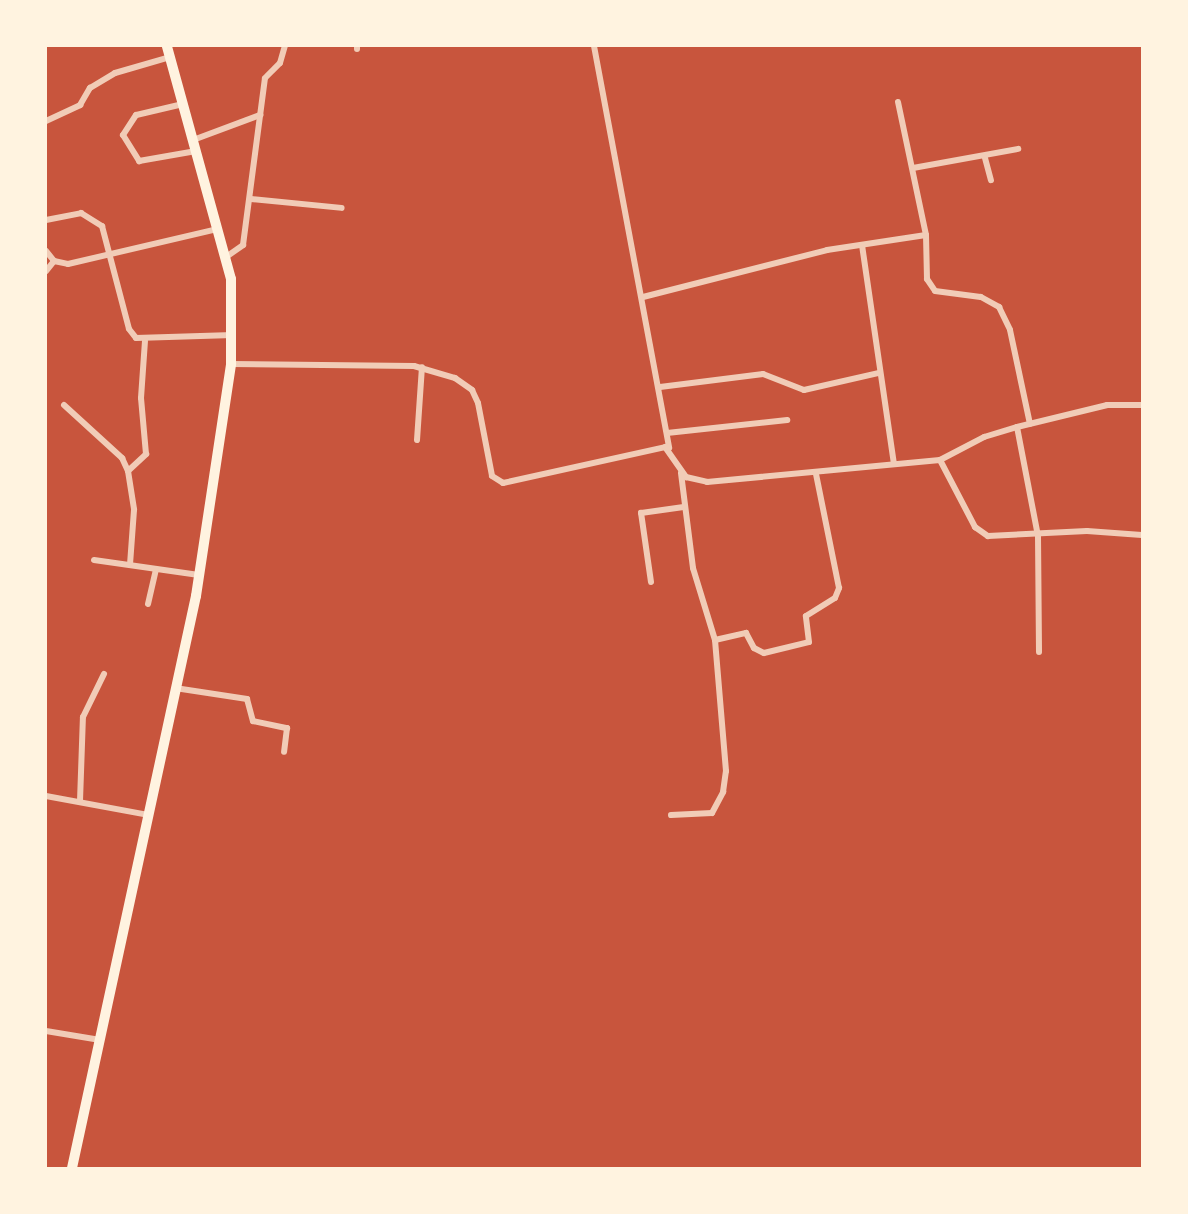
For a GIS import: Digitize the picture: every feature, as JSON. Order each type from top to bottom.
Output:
[{"type":"main road","points":[[72,1168],[199,575],[234,335],[226,257],[167,46]]},
{"type":"street","points":[[226,257],[243,245],[265,78],[280,63],[285,46]]},
{"type":"street","points":[[594,46],[660,387],[669,448],[681,472],[691,481],[816,474],[940,460],[984,438],[1017,427],[1107,405],[1143,405]]},
{"type":"street","points":[[46,121],[80,105],[90,88],[115,73],[170,57]]},
{"type":"street","points":[[898,102],[926,235],[927,279],[935,291],[981,297],[1003,313],[1030,424]]},
{"type":"street","points":[[183,104],[136,115],[123,135],[139,161],[195,146],[260,115]]},
{"type":"street","points":[[913,168],[985,158],[1018,149]]},
{"type":"street","points":[[985,158],[990,180]]},
{"type":"street","points":[[251,199],[342,208]]},
{"type":"street","points":[[46,220],[73,212],[88,215],[102,226],[130,329],[145,341],[234,335]]},
{"type":"street","points":[[46,251],[54,261],[68,264],[107,252],[217,229]]},
{"type":"street","points":[[643,297],[862,245],[926,235]]},
{"type":"street","points":[[862,245],[894,464]]},
{"type":"street","points":[[46,271],[54,261]]},
{"type":"street","points":[[128,471],[146,454],[141,398],[145,341]]},
{"type":"street","points":[[231,364],[422,367],[455,378],[472,390],[483,422],[489,467],[498,482],[669,448]]},
{"type":"street","points":[[417,440],[422,367]]},
{"type":"street","points":[[660,387],[763,374],[804,390],[879,373]]},
{"type":"street","points":[[64,405],[122,458],[128,471],[134,510],[130,565]]},
{"type":"street","points":[[667,433],[788,420]]},
{"type":"street","points":[[1017,427],[1038,536],[1039,652]]},
{"type":"street","points":[[940,460],[983,534],[1038,536],[1087,531],[1143,535]]},
{"type":"street","points":[[671,815],[707,816],[716,809],[723,792],[726,747],[715,640],[693,568],[681,472]]},
{"type":"street","points":[[715,640],[746,633],[754,648],[764,653],[808,642],[806,616],[835,598],[839,588],[816,474]]},
{"type":"street","points":[[651,582],[641,513],[684,507]]},
{"type":"street","points":[[94,560],[199,575]]},
{"type":"street","points":[[148,604],[156,570]]},
{"type":"street","points":[[80,801],[83,717],[104,674]]},
{"type":"street","points":[[173,688],[247,699],[253,721],[286,728],[284,752]]},
{"type":"street","points":[[46,796],[149,814]]},
{"type":"street","points":[[46,1031],[100,1040]]}]
